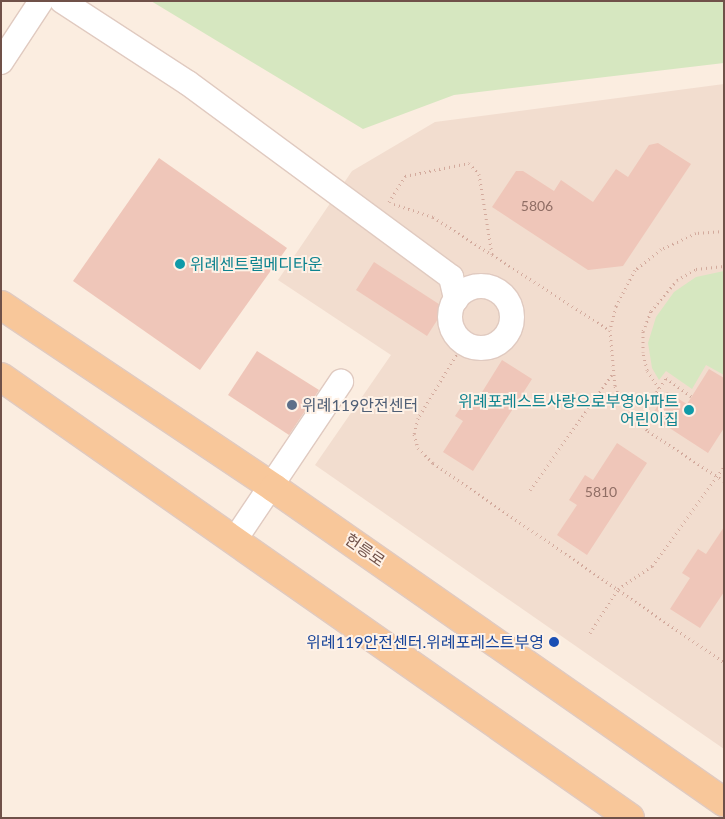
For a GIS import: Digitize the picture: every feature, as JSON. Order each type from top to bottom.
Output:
[{"type":"main road","name":"헌릉로","points":[[1,305],[274,488],[724,802]]},
{"type":"main road","points":[[1,377],[630,818]]},
{"type":"street","points":[[1,62],[41,1]]},
{"type":"street","points":[[62,1],[188,83],[374,223],[451,277],[456,299]]},
{"type":"street","points":[[484,286],[502,294],[512,312],[508,332],[501,340],[482,348],[464,342],[450,317],[456,299],[464,292],[484,286]]},
{"type":"street","points":[[234,541],[274,488],[341,382]]},
{"type":"path","points":[[374,223],[390,202],[405,176],[469,163],[478,174],[492,255]]},
{"type":"path","points":[[390,202],[433,217],[610,330]]},
{"type":"path","points":[[724,231],[696,233],[670,245],[635,270],[616,306],[610,330],[613,372],[622,404],[637,421],[724,481]]},
{"type":"path","points":[[659,388],[647,370],[644,352],[643,331],[651,311],[677,280],[696,268],[724,266]]},
{"type":"path","points":[[464,342],[418,418],[414,434],[418,448],[433,463],[724,662]]},
{"type":"path","points":[[530,490],[613,372]]},
{"type":"path","points":[[637,421],[666,378],[691,396]]},
{"type":"path","points":[[590,633],[618,590],[652,566],[715,476],[724,467]]},
{"type":"shaded area","points":[[724,84],[724,749],[315,465],[391,355],[278,280],[352,171],[435,122]]},
{"type":"green space","points":[[151,1],[724,1],[724,63],[454,95],[363,129]]},
{"type":"green space","points":[[724,271],[724,375],[706,365],[692,389],[666,371],[659,380],[652,368],[648,343],[656,317],[674,292],[696,277]]},
{"type":"building","points":[[658,143],[691,164],[623,266],[588,270],[492,207],[516,171],[523,171],[554,191],[561,180],[593,202],[616,169],[628,177],[649,145]]},
{"type":"building","name":"위례센트럴메디타운","points":[[159,158],[287,248],[200,370],[73,281]]},
{"type":"building","points":[[374,262],[445,308],[427,336],[356,290]]},
{"type":"building","points":[[257,351],[319,390],[289,435],[228,395]]},
{"type":"building","points":[[502,360],[532,379],[473,471],[443,452],[463,421],[455,416],[471,392],[479,397]]},
{"type":"building","name":"위례포레스트사랑으로부영아파트 어린이집","points":[[709,369],[724,378],[724,428],[708,453],[651,416],[667,392],[687,404]]},
{"type":"building","points":[[617,443],[647,463],[587,555],[557,535],[577,505],[569,500],[585,475],[593,480]]},
{"type":"building","points":[[724,527],[724,592],[700,628],[670,609],[690,578],[682,573],[698,549],[706,554]]},
{"type":"place","name":"위례센트럴메디타운","points":[[180,264]]},
{"type":"place","name":"위례119안전센터","points":[[292,405]]},
{"type":"place","name":"위례포레스트사랑으로부영아파트 어린이집","points":[[689,410]]},
{"type":"place","name":"위례119안전센터.위례포레스트부영","points":[[554,642]]}]
